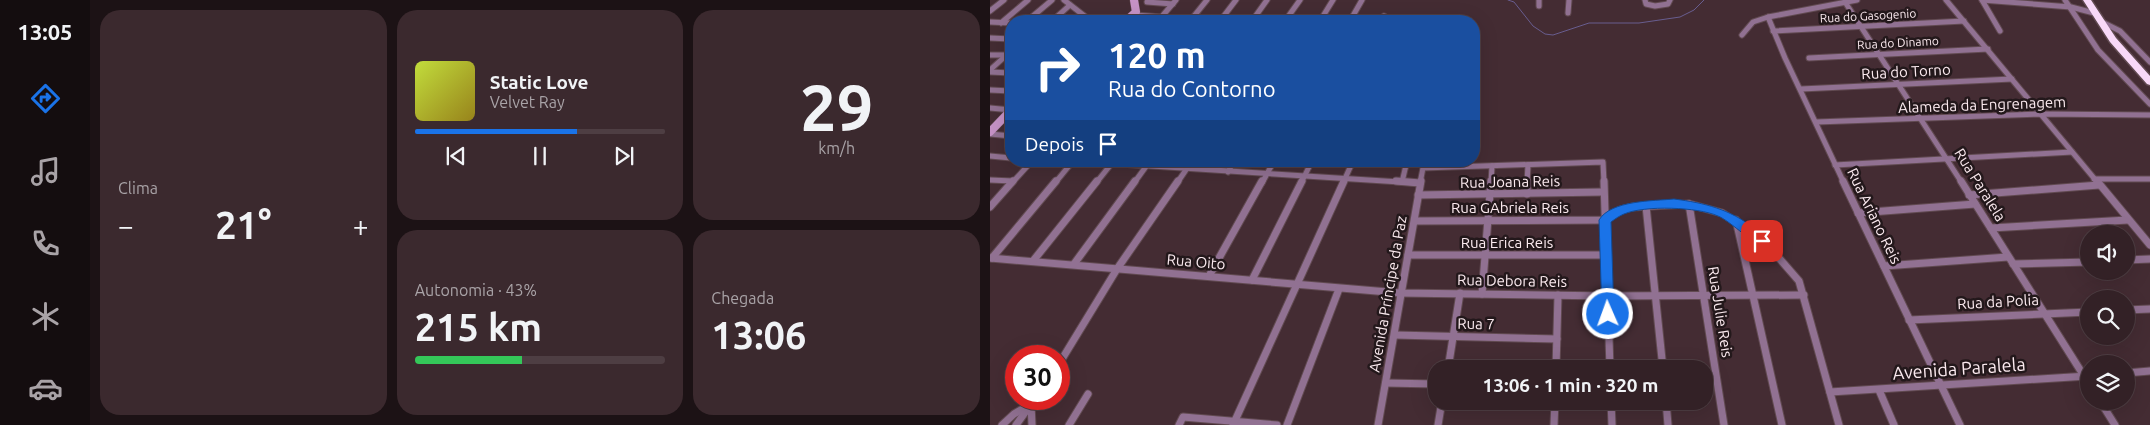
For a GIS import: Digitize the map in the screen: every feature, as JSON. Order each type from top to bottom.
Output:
[{"type":"highway","points":[[2087,0],[2122,51],[2150,82]]},
{"type":"street","points":[[990,12],[1004,0]]},
{"type":"street","points":[[1010,15],[1028,0]]},
{"type":"street","points":[[1034,15],[1052,0]]},
{"type":"street","points":[[1064,0],[1083,15]]},
{"type":"street","points":[[1134,0],[1136,13]]},
{"type":"street","points":[[1195,15],[1207,0]]},
{"type":"street","points":[[1225,15],[1236,0]]},
{"type":"street","points":[[1256,15],[1267,0]]},
{"type":"street","points":[[1290,15],[1300,0]]},
{"type":"street","points":[[1324,15],[1333,0]]},
{"type":"street","points":[[1353,15],[1362,0]]},
{"type":"street","points":[[1539,0],[1539,6]]},
{"type":"street","points":[[1568,13],[1569,0]]},
{"type":"street","points":[[1646,0],[1646,4],[1655,6],[1668,4],[1670,0]]},
{"type":"street","points":[[1742,35],[1753,22],[1768,16],[1857,0]]},
{"type":"street","points":[[1946,0],[2150,245]]},
{"type":"street","points":[[1982,0],[2071,7],[2097,16],[2120,31],[2150,62]]},
{"type":"street","points":[[1982,0],[2000,31]]},
{"type":"street","points":[[2065,0],[2098,50],[2150,104]]},
{"type":"street","points":[[1134,15],[1148,1],[1175,2]]},
{"type":"street","points":[[1164,15],[1175,2]]},
{"type":"street","name":"Rua Paralela","points":[[1841,2],[1860,26],[1900,85],[2008,257],[2080,367]]},
{"type":"street","points":[[1059,15],[1070,5]]},
{"type":"street","points":[[1136,13],[1144,15]]},
{"type":"street","name":"Rua Ariano Reis","points":[[1768,16],[1773,31],[1835,164],[1960,425]]},
{"type":"street","points":[[1001,22],[1005,19]]},
{"type":"street","name":"Rua do Gasogenio","points":[[1773,31],[1964,21]]},
{"type":"street","points":[[990,22],[1005,22]]},
{"type":"street","points":[[990,38],[1005,39]]},
{"type":"street","name":"Rua do Dinamo","points":[[1809,58],[1988,49]]},
{"type":"street","points":[[990,55],[1005,56]]},
{"type":"street","points":[[990,71],[1005,59]]},
{"type":"street","points":[[990,71],[1005,72]]},
{"type":"street","name":"Rua do Torno","points":[[1801,89],[2012,79]]},
{"type":"street","points":[[990,90],[1005,91]]},
{"type":"street","points":[[990,108],[1005,111]]},
{"type":"street","name":"Alameda da Engrenagem","points":[[1816,122],[1922,120],[2040,114],[2150,114]]},
{"type":"street","points":[[990,132],[1005,117]]},
{"type":"street","points":[[990,132],[1005,135]]},
{"type":"street","points":[[1835,164],[2072,152]]},
{"type":"street","points":[[990,156],[1005,157]]},
{"type":"street","points":[[1482,294],[1492,166],[1603,162],[1610,360]]},
{"type":"street","points":[[1527,194],[1528,165]]},
{"type":"street","name":"Avenida Príncipe da Paz","points":[[1480,166],[1492,166]]},
{"type":"street","points":[[991,205],[1026,167]]},
{"type":"street","points":[[991,258],[1068,167]]},
{"type":"street","points":[[1033,261],[1109,167]]},
{"type":"street","points":[[1074,264],[1146,167]]},
{"type":"street","points":[[1171,167],[1420,183]]},
{"type":"street","points":[[1228,172],[1231,167]]},
{"type":"street","points":[[1208,276],[1271,167]]},
{"type":"street","points":[[1252,280],[1309,167]]},
{"type":"street","points":[[1234,423],[1351,167]]},
{"type":"street","points":[[1402,182],[1406,167]]},
{"type":"street","name":"Avenida Príncipe da Paz","points":[[1378,425],[1423,168],[1458,167]]},
{"type":"street","points":[[1070,346],[1117,269],[1187,169]]},
{"type":"street","points":[[2094,179],[2150,179]]},
{"type":"street","points":[[990,180],[1013,181]]},
{"type":"street","points":[[1969,195],[2022,189],[2099,185]]},
{"type":"street","name":"Rua Joana Reis","points":[[1418,196],[1603,192]]},
{"type":"street","points":[[1605,220],[1620,210],[1646,206],[1688,204],[1722,213],[1736,220],[1772,250],[1799,281],[1839,425]]},
{"type":"street","name":"Rua Julie Reis","points":[[1688,204],[1724,425]]},
{"type":"street","points":[[1858,212],[1975,204]]},
{"type":"street","points":[[1646,206],[1662,360]]},
{"type":"street","name":"Rua GAbriela Reis","points":[[1415,221],[1605,220]]},
{"type":"street","points":[[1736,220],[1782,425]]},
{"type":"street","points":[[1991,228],[2128,220]]},
{"type":"street","name":"Rua Erica Reis","points":[[1408,255],[1606,255]]},
{"type":"street","points":[[1884,266],[2008,257]]},
{"type":"street","name":"Rua Oito","points":[[991,258],[1400,293]]},
{"type":"street","points":[[2135,260],[2150,259]]},
{"type":"street","points":[[2013,264],[2080,262]]},
{"type":"street","points":[[1286,425],[1339,289]]},
{"type":"street","name":"Rua Debora Reis","points":[[1400,293],[1608,296],[1804,295]]},
{"type":"street","points":[[1450,360],[1460,293]]},
{"type":"street","points":[[1556,360],[1558,295]]},
{"type":"street","points":[[2135,310],[2150,309]]},
{"type":"street","name":"Rua da Polia","points":[[1910,320],[2080,312]]},
{"type":"street","name":"Rua 7","points":[[1395,335],[1557,339]]},
{"type":"street","points":[[2135,372],[2150,371]]},
{"type":"street","name":"Avenida Paralela","points":[[1830,392],[2080,376]]},
{"type":"street","points":[[1386,383],[1428,384]]},
{"type":"street","points":[[1879,390],[1894,425]]},
{"type":"street","points":[[1069,425],[1088,394]]},
{"type":"street","points":[[1002,425],[1020,410]]},
{"type":"street","points":[[1016,425],[1027,410]]},
{"type":"street","points":[[1032,425],[1033,410]]},
{"type":"street","points":[[1438,425],[1440,410]]},
{"type":"street","points":[[1554,425],[1555,410]]},
{"type":"street","points":[[1611,410],[1612,425]]},
{"type":"street","points":[[1667,410],[1668,425]]},
{"type":"street","points":[[2106,410],[2115,425]]},
{"type":"street","points":[[1180,425],[1184,417],[1234,423],[1277,425]]},
{"type":"waterway","points":[[1508,0],[1514,2],[1533,26],[1545,34],[1553,35],[1589,23],[1639,23],[1680,17],[1694,10],[1704,0]]},
{"type":"route","points":[[1608,314],[1605,220],[1620,210],[1659,204],[1688,204],[1703,207],[1736,220],[1762,241]]}]
